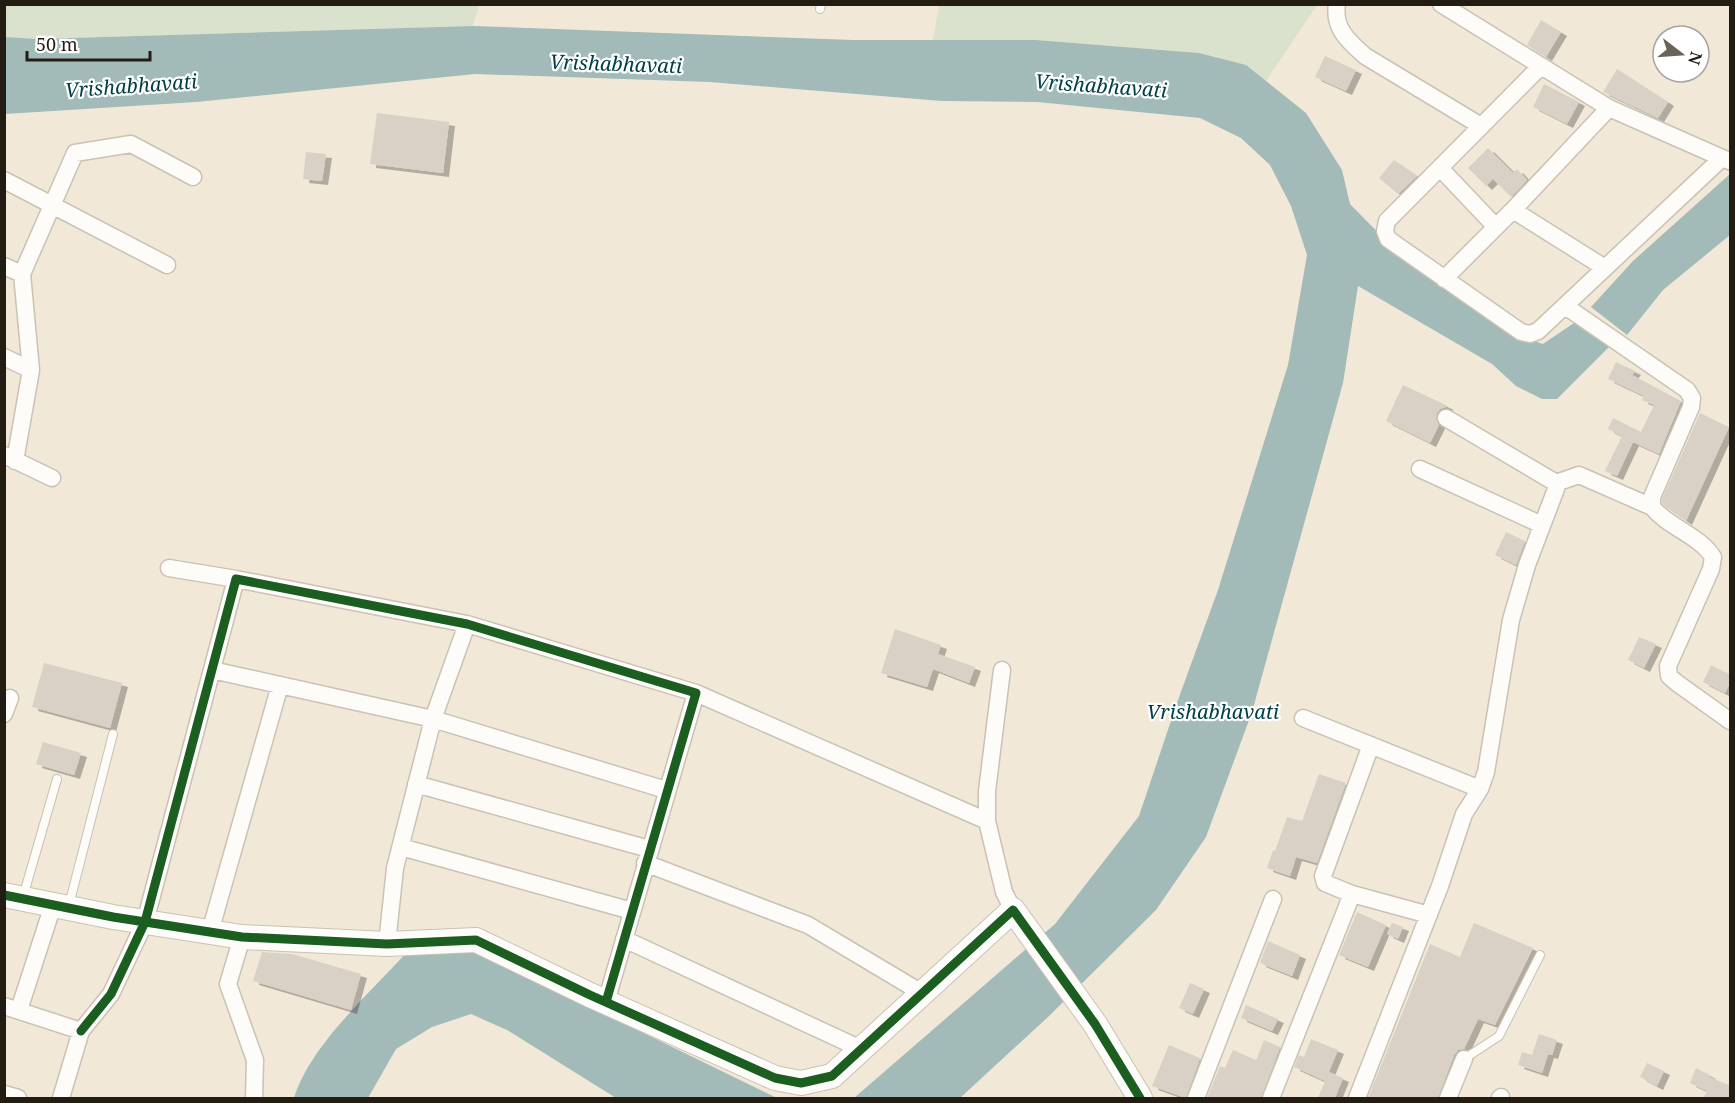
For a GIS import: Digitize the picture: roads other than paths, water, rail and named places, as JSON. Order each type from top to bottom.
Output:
[{"type":"street","points":[[1337,4],[1335,15],[1338,26],[1348,42],[1365,56],[1481,126]]},
{"type":"street","points":[[1441,4],[1609,108],[1726,160],[1605,268],[1572,310],[1530,334],[1521,332],[1444,279],[1388,239],[1384,231],[1387,221],[1541,66]]},
{"type":"street","points":[[1444,279],[1609,108]]},
{"type":"street","points":[[52,478],[10,458],[31,370],[22,274],[75,153],[131,144],[193,177]]},
{"type":"street","points":[[1440,168],[1496,227]]},
{"type":"street","points":[[4,180],[167,265]]},
{"type":"street","points":[[1513,210],[1605,268]]},
{"type":"street","points":[[4,266],[22,274]]},
{"type":"street","points":[[1572,310],[1687,390],[1692,398],[1691,407],[1652,497],[1652,507]]},
{"type":"street","points":[[4,357],[31,370]]},
{"type":"street","points":[[1446,418],[1557,483]]},
{"type":"street","points":[[1420,469],[1542,525]]},
{"type":"street","points":[[1557,483],[1579,475],[1652,507],[1659,516],[1707,548],[1713,557],[1711,569],[1668,666],[1669,676],[1731,721]]},
{"type":"street","points":[[1357,1098],[1429,915],[1464,814],[1480,789],[1486,772],[1511,620],[1527,565],[1557,483]]},
{"type":"street","points":[[169,568],[467,624],[696,693],[987,821]]},
{"type":"street","points":[[61,1098],[81,1031],[111,994],[145,922],[236,579]]},
{"type":"street","points":[[387,944],[395,868],[416,784],[433,719],[467,624]]},
{"type":"street","points":[[212,670],[433,719],[666,790]]},
{"type":"street","points":[[1002,670],[987,791],[987,821],[1004,892],[1015,914],[1095,1024],[1140,1098]]},
{"type":"street","points":[[210,932],[280,685]]},
{"type":"street","points":[[606,1002],[696,693]]},
{"type":"street","points":[[1303,718],[1480,789]]},
{"type":"street","points":[[1371,745],[1323,876],[1331,887],[1429,915]]},
{"type":"street","points":[[416,784],[647,856],[808,925],[922,993]]},
{"type":"street","points":[[401,847],[632,911]]},
{"type":"street","points":[[1270,1098],[1352,894]]},
{"type":"street","points":[[13,897],[145,922],[243,937],[387,944],[476,940],[606,1002],[775,1078],[801,1083],[832,1076],[922,993],[1015,914]]},
{"type":"street","points":[[1196,1098],[1273,898]]},
{"type":"street","points":[[61,906],[12,1008],[81,1031]]},
{"type":"street","points":[[243,937],[228,984],[255,1060],[254,1098]]},
{"type":"street","points":[[624,939],[861,1049]]},
{"type":"street","points":[[1448,1098],[1464,1059]]},
{"type":"street","points":[[4,1094],[18,1098]]},
{"type":"lane","points":[[61,906],[113,734]]},
{"type":"lane","points":[[13,897],[57,779]]},
{"type":"lane","points":[[1464,1059],[1499,1036],[1540,955]]},
{"type":"water","name":"Vrishabhavati","points":[[473,26],[853,40],[1036,40],[1199,53],[1246,65],[1306,113],[1342,170],[1350,204],[1405,260],[1510,333],[1543,344],[1577,321],[1609,347],[1557,399],[1542,399],[1516,386],[1492,364],[1358,286],[1343,383],[1252,712],[1206,837],[1156,910],[1048,1017],[960,1098],[854,1098],[1055,924],[1139,816],[1218,590],[1288,365],[1307,255],[1291,206],[1270,165],[1241,138],[1200,118],[1037,102],[942,101],[710,82],[475,74],[196,102],[5,114],[5,37],[37,39]]},
{"type":"water","points":[[1730,174],[1730,235],[1663,290],[1627,335],[1591,307],[1633,261]]},
{"type":"water","points":[[471,949],[777,1098],[616,1098],[507,1030],[471,1014],[432,1027],[396,1049],[368,1098],[294,1098],[313,1059],[326,1040],[405,954]]}]
